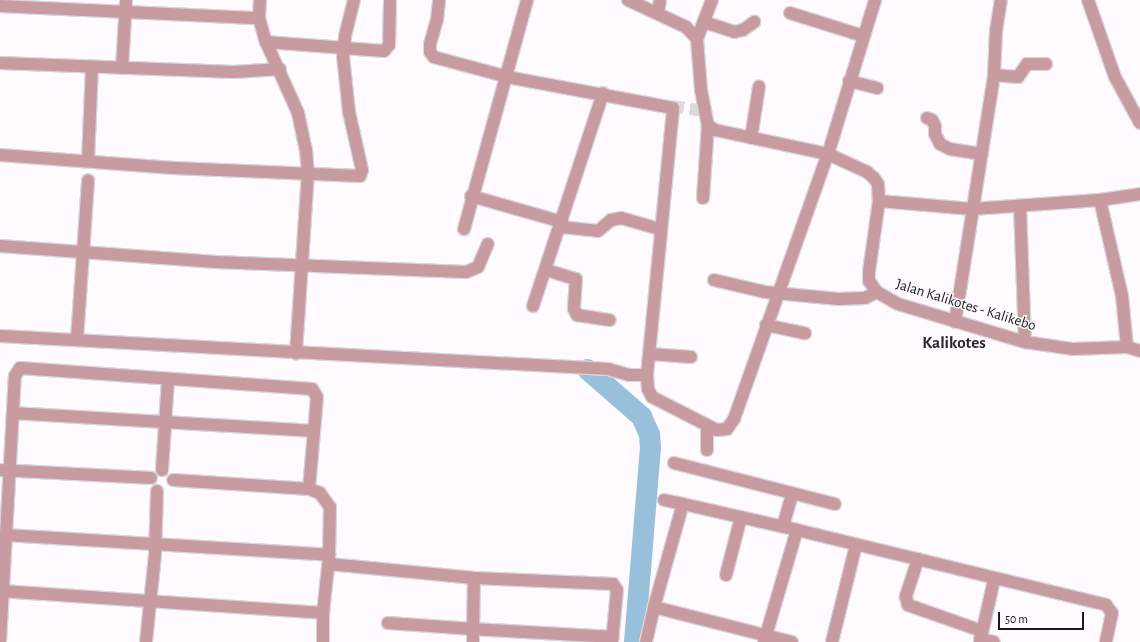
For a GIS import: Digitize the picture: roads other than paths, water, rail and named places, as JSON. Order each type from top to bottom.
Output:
[{"type":"street","points":[[260,0],[259,18],[266,42],[280,69],[302,128],[308,172],[296,354]]},
{"type":"street","points":[[0,155],[244,172],[308,172],[357,177],[362,174],[349,112],[343,49],[354,0]]},
{"type":"street","points":[[266,42],[343,49],[379,51],[387,49],[390,0]]},
{"type":"street","points":[[439,0],[437,20],[430,44],[433,56],[508,78],[603,93],[673,108],[660,229],[647,375],[648,390],[652,397],[707,425],[722,430],[731,426],[777,293],[828,154],[849,81],[864,36],[871,1]]},
{"type":"street","points":[[464,229],[471,196],[508,78],[527,0]]},
{"type":"street","points":[[628,0],[658,12],[686,27],[697,38]]},
{"type":"street","points":[[658,12],[660,0]]},
{"type":"street","points":[[703,198],[708,125],[701,90],[697,38],[712,0]]},
{"type":"street","points":[[955,322],[994,75],[996,31],[1001,0]]},
{"type":"street","points":[[1088,0],[1115,78],[1140,123]]},
{"type":"street","points":[[0,6],[126,5],[259,18]]},
{"type":"street","points":[[122,68],[126,5]]},
{"type":"street","points":[[790,13],[864,36]]},
{"type":"street","points":[[704,22],[734,32],[743,30],[754,22]]},
{"type":"street","points":[[0,63],[234,72],[280,69]]},
{"type":"street","points":[[994,75],[1018,77],[1027,64],[1046,64]]},
{"type":"street","points":[[88,161],[92,67]]},
{"type":"street","points":[[849,81],[877,88]]},
{"type":"street","points":[[751,138],[759,87]]},
{"type":"street","points":[[533,306],[561,225],[603,93]]},
{"type":"street","points":[[927,118],[932,120],[935,126],[935,134],[940,144],[950,149],[982,154]]},
{"type":"street","name":"Jalan Kalikotes - Kalikebo","points":[[708,125],[715,130],[828,154],[867,172],[874,178],[878,184],[879,201],[869,271],[869,281],[877,292],[891,301],[955,322],[1025,342],[1073,349],[1127,347],[1140,351]]},
{"type":"street","points":[[77,339],[88,180]]},
{"type":"street","points":[[879,201],[972,209],[1100,200],[1140,194]]},
{"type":"street","points":[[471,196],[561,225],[598,231],[611,220],[621,218],[660,229]]},
{"type":"street","points":[[1100,200],[1122,296],[1127,347]]},
{"type":"street","points":[[1020,206],[1025,342]]},
{"type":"street","points":[[0,246],[301,266],[466,272],[480,264],[488,244]]},
{"type":"street","points":[[546,270],[576,279],[574,309],[577,315],[610,320]]},
{"type":"street","points":[[714,280],[777,293],[855,300],[870,297],[877,292]]},
{"type":"street","points":[[766,325],[805,332]]},
{"type":"street","points":[[0,336],[77,339],[177,348],[608,369],[630,375],[647,375]]},
{"type":"street","points":[[650,354],[691,357]]},
{"type":"street","points":[[0,642],[1,591],[5,535],[5,471],[13,413],[15,376],[18,370],[24,367],[312,389],[317,396],[309,489]]},
{"type":"street","points":[[162,470],[168,379]]},
{"type":"street","points":[[13,413],[313,431]]},
{"type":"street","points":[[707,425],[707,450]]},
{"type":"street","points":[[674,463],[792,495],[835,504]]},
{"type":"street","points":[[162,470],[170,474],[172,480],[171,486],[161,491],[152,486],[151,478],[156,472],[162,470]]},
{"type":"street","points":[[5,471],[151,478]]},
{"type":"street","points":[[172,480],[309,489],[324,496],[330,507],[332,562],[323,613],[323,642]]},
{"type":"street","points":[[146,642],[148,602],[156,548],[161,491]]},
{"type":"street","points":[[784,526],[792,495]]},
{"type":"street","points":[[664,500],[784,526],[856,545],[918,559],[994,580],[1106,605],[1112,613],[1106,642]]},
{"type":"street","points":[[646,642],[654,607],[683,504]]},
{"type":"street","points":[[726,575],[741,516]]},
{"type":"street","points":[[765,639],[797,530]]},
{"type":"street","points":[[5,535],[332,562],[474,578],[614,584],[617,590],[612,639],[388,623]]},
{"type":"street","points":[[832,642],[856,545]]},
{"type":"street","points":[[918,559],[906,597],[908,605],[994,642]]},
{"type":"street","points":[[473,642],[474,578]]},
{"type":"street","points":[[981,637],[994,580]]},
{"type":"street","points":[[1,591],[323,613]]},
{"type":"street","points":[[654,607],[765,639],[792,642]]},
{"type":"waterway","points":[[587,369],[641,416],[649,434],[650,447],[634,642]]},
{"type":"tunnel","points":[[672,106],[704,111]]},
{"type":"district","name":"Kalikotes","points":[[954,343]]}]
